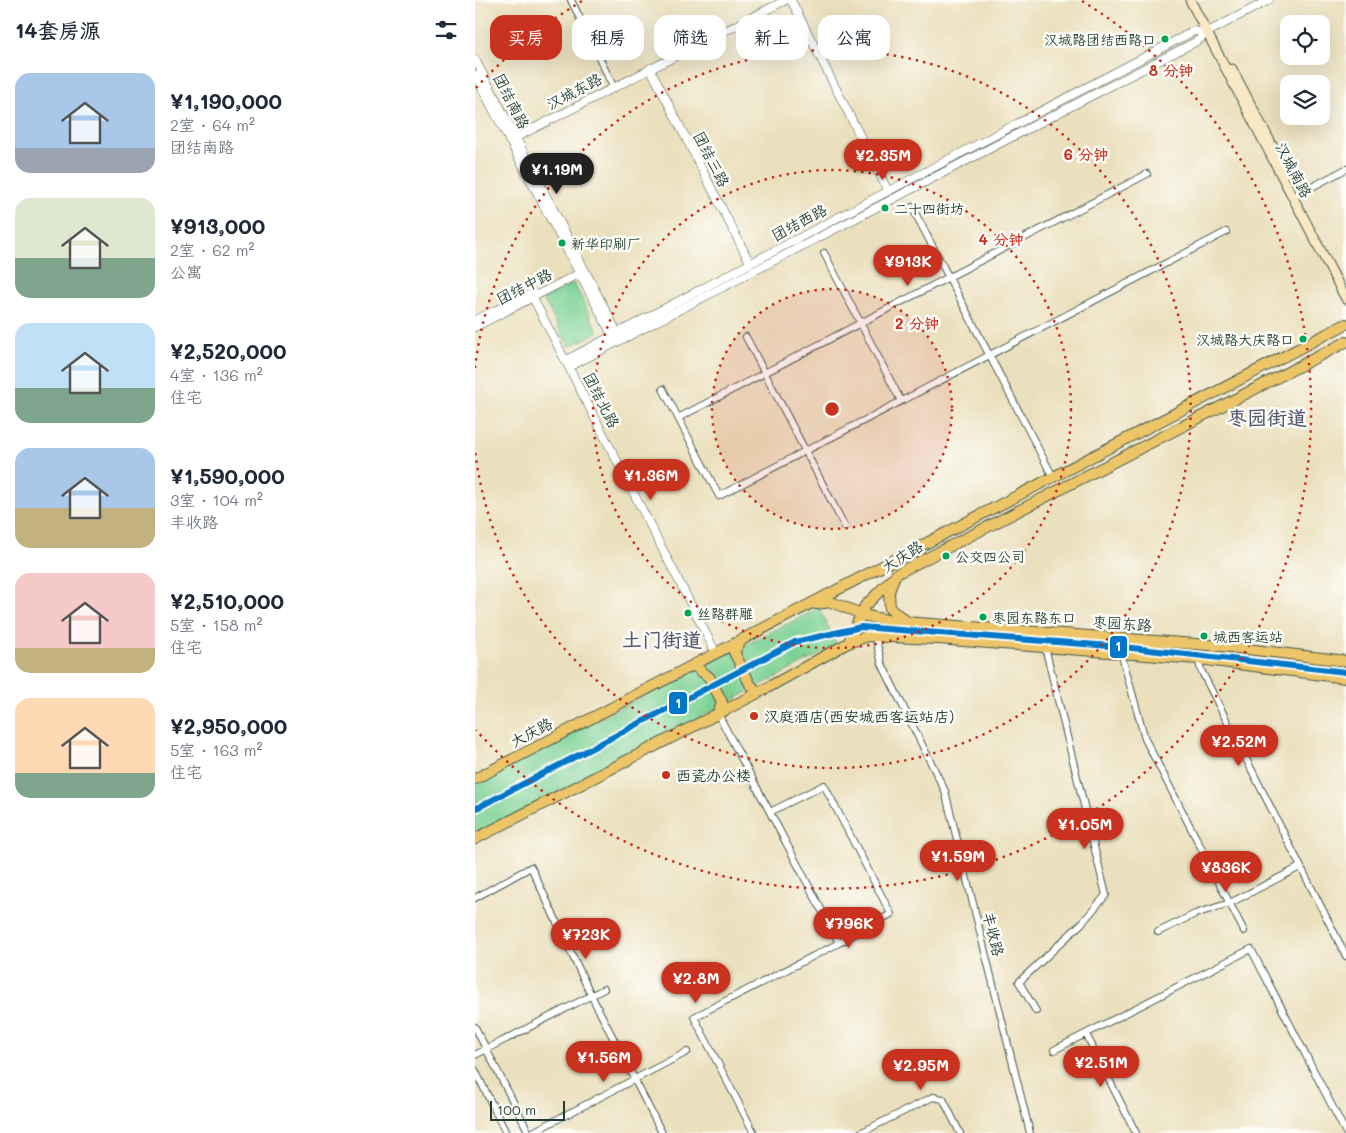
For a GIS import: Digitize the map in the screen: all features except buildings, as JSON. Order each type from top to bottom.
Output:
[{"type":"main road","name":"汉城南路","points":[[1190,0],[1209,31],[1346,286]]},
{"type":"main road","name":"汉城南路","points":[[1197,0],[1209,31]]},
{"type":"main road","name":"汉城南路","points":[[1296,196],[1346,300]]},
{"type":"main road","name":"大庆路","points":[[475,779],[1346,324]]},
{"type":"main road","name":"大庆路","points":[[848,643],[861,614],[873,596],[894,576],[1346,342]]},
{"type":"main road","points":[[913,550],[919,562]]},
{"type":"main road","points":[[894,576],[889,592],[890,609],[909,623]]},
{"type":"main road","name":"枣园东路","points":[[808,605],[831,602],[861,614],[892,622],[1222,646],[1346,662]]},
{"type":"main road","name":"枣园东路","points":[[848,643],[875,636],[1045,647],[1198,659],[1346,678]]},
{"type":"main road","points":[[741,640],[734,652],[750,684],[758,693]]},
{"type":"main road","points":[[475,840],[758,693],[848,643]]},
{"type":"main road","points":[[693,665],[709,677],[722,702],[718,714]]},
{"type":"street","points":[[571,0],[613,86]]},
{"type":"street","name":"汉城东路","points":[[512,139],[613,86],[786,0]]},
{"type":"street","points":[[791,0],[888,191]]},
{"type":"street","name":"团结西路","points":[[567,364],[1199,40],[1209,31],[1269,0]]},
{"type":"street","name":"团结西路","points":[[617,338],[750,263],[1194,31],[1209,31]]},
{"type":"street","name":"团结南路","points":[[475,59],[512,139]]},
{"type":"street","name":"团结三路","points":[[650,68],[750,263]]},
{"type":"street","name":"团结南路","points":[[475,76],[512,139],[617,338]]},
{"type":"street","points":[[1296,196],[1346,169]]},
{"type":"street","points":[[678,418],[1147,174]]},
{"type":"street","points":[[912,207],[1053,477]]},
{"type":"street","points":[[663,388],[719,496],[1225,232]]},
{"type":"street","points":[[824,253],[901,402]]},
{"type":"street","name":"团结中路","points":[[475,326],[581,270]]},
{"type":"street","name":"团结中路","points":[[475,320],[532,295]]},
{"type":"street","name":"团结北路","points":[[532,295],[716,653]]},
{"type":"street","points":[[746,337],[845,527]]},
{"type":"street","name":"丰收路","points":[[875,636],[882,664],[945,791],[1030,1133]]},
{"type":"street","points":[[1036,1011],[1019,982],[1082,924],[1106,895],[1045,647]]},
{"type":"street","points":[[1121,653],[1145,739],[1244,931]]},
{"type":"street","points":[[1198,659],[1201,670],[1346,956]]},
{"type":"street","points":[[718,714],[839,943]]},
{"type":"street","points":[[755,1133],[694,1017],[839,943],[891,914],[824,785],[770,812]]},
{"type":"street","points":[[1158,932],[1195,914],[1229,903],[1300,866]]},
{"type":"street","points":[[475,898],[531,867],[591,995],[662,1133]]},
{"type":"street","points":[[1054,1050],[1251,949],[1346,1133]]},
{"type":"street","points":[[475,1055],[604,989]]},
{"type":"street","points":[[475,1027],[530,1133],[687,1052]]},
{"type":"street","points":[[1086,1034],[1135,1133]]},
{"type":"street","points":[[475,1070],[506,1133]]},
{"type":"street","points":[[860,1133],[933,1097],[943,1099],[960,1133]]},
{"type":"green space","points":[[574,283],[598,332],[569,347],[543,299]]},
{"type":"green space","points":[[819,608],[837,645],[475,836],[475,781]]},
{"type":"transit line","name":"1","points":[[475,809],[795,642],[861,627],[1123,647],[1346,672]]},
{"type":"place","name":"汉城路团结西路口","points":[[1165,39]]},
{"type":"place","name":"二十四街坊","points":[[885,208]]},
{"type":"place","name":"新华印刷厂","points":[[562,243]]},
{"type":"place","name":"汉城路大庆路口","points":[[1303,339]]},
{"type":"place","name":"公交四公司","points":[[946,556]]},
{"type":"place","name":"丝路群雕","points":[[688,613]]},
{"type":"place","name":"枣园东路东口","points":[[983,617]]},
{"type":"place","name":"城西客运站","points":[[1204,636]]},
{"type":"place","name":"汉庭酒店(西安城西客运站店)","points":[[754,716]]},
{"type":"place","name":"西瓷办公楼","points":[[666,775]]},
{"type":"district","name":"枣园街道","points":[[1267,417]]},
{"type":"district","name":"土门街道","points":[[662,639]]}]
